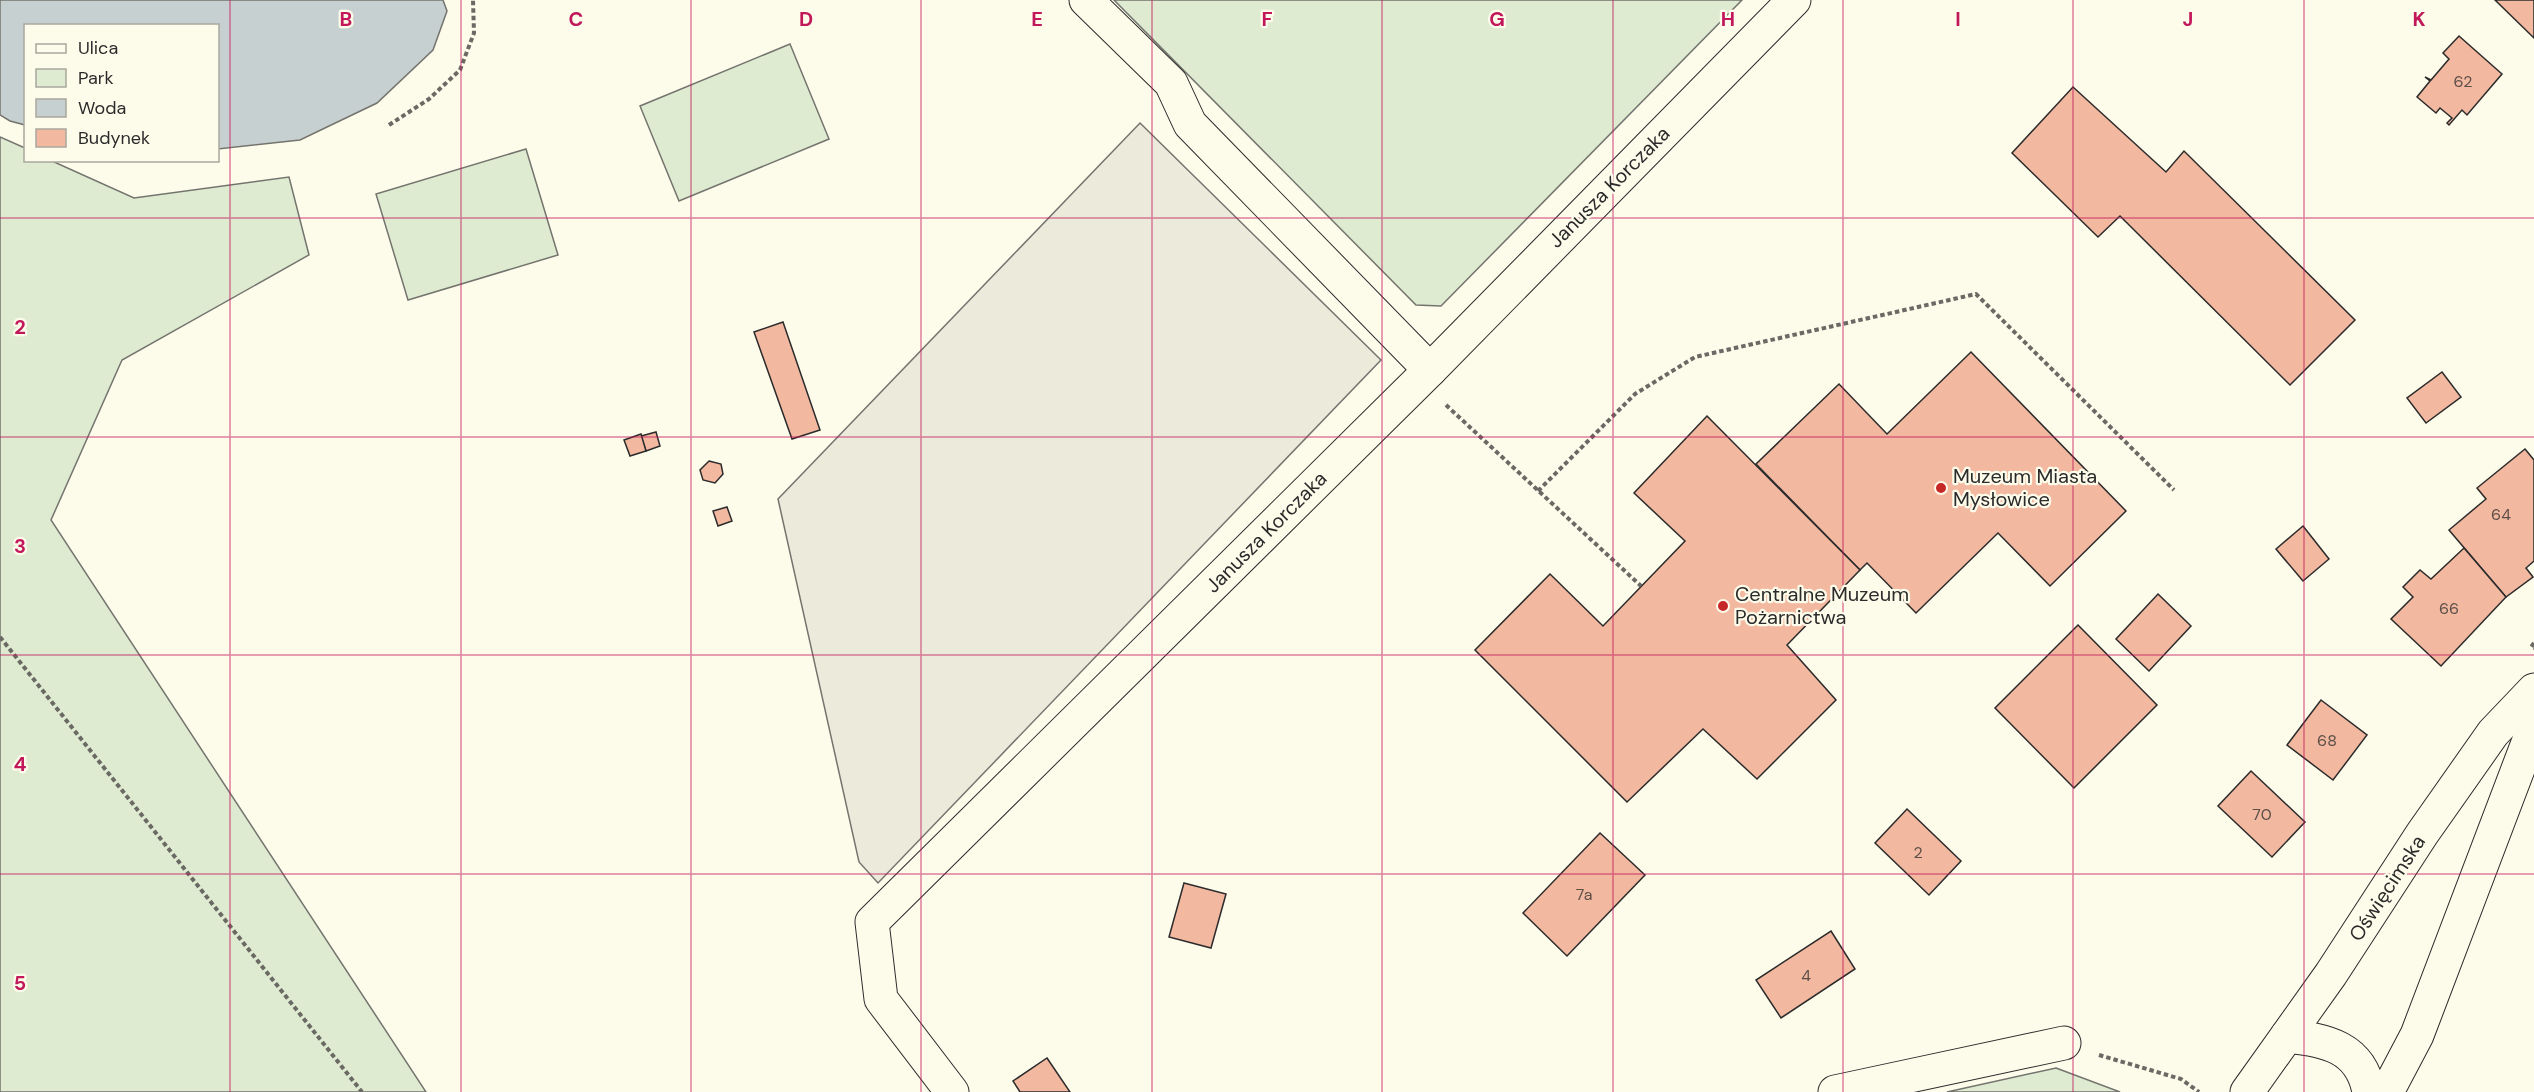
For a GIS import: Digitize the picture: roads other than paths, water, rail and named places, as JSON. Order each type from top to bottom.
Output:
[{"type":"street","points":[[1086,0],[1171,83],[1190,124],[1424,375]]},
{"type":"street","name":"Janusza Korczaka","points":[[951,1092],[881,999],[872,922],[1424,375],[1794,0]]},
{"type":"street","name":"Oświęcimska","points":[[2247,1092],[2331,974],[2422,834],[2493,733],[2534,690]]},
{"type":"street","points":[[2387,1092],[2417,1035],[2534,727]]},
{"type":"street","points":[[2287,1036],[2316,1039],[2333,1044],[2349,1054],[2361,1068],[2369,1092]]},
{"type":"street","points":[[1835,1092],[2064,1043]]},
{"type":"water","points":[[0,0],[443,0],[447,11],[433,50],[377,103],[300,140],[219,149],[219,24],[24,24],[24,125],[10,121],[0,115]]},
{"type":"place","name":"Muzeum Miasta Mysłowice","points":[[1941,488]]},
{"type":"place","name":"Centralne Muzeum Pożarnictwa","points":[[1723,606]]}]
